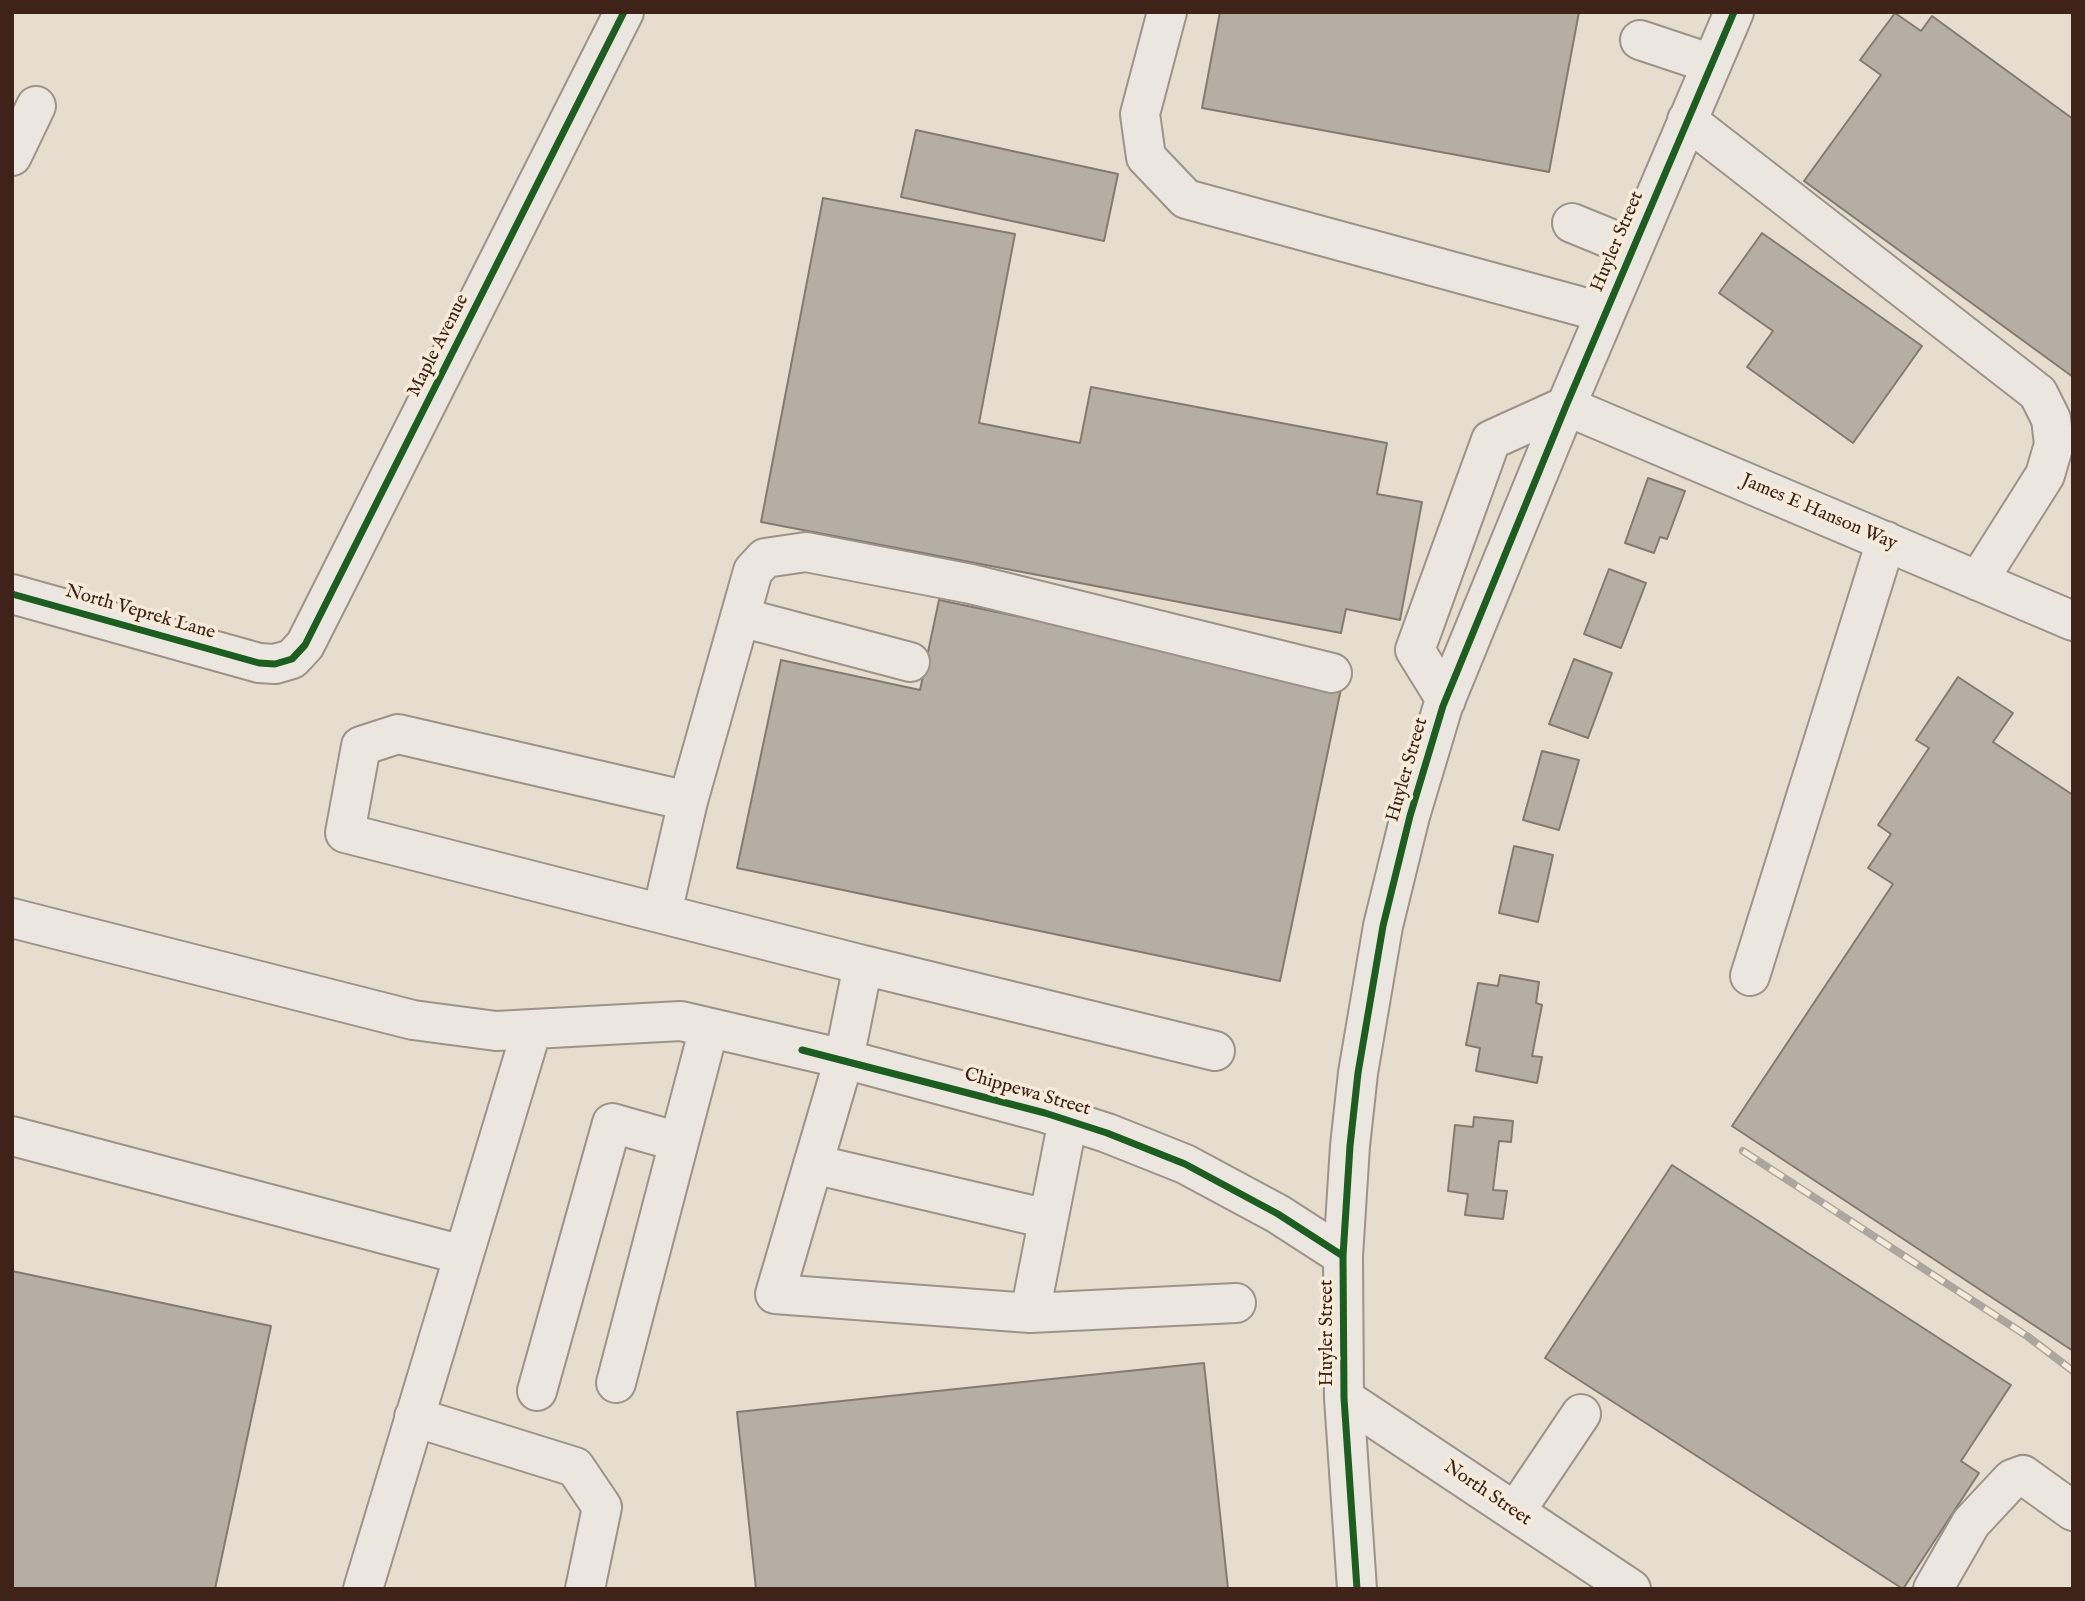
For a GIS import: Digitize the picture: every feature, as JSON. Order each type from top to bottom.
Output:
[{"type":"street","name":"Maple Avenue","points":[[259,663],[275,664],[292,659],[305,645],[624,12]]},
{"type":"street","points":[[1167,12],[1140,114],[1146,157],[1186,199],[1605,313]]},
{"type":"street","name":"Huyler Street","points":[[1357,1589],[1344,1398],[1343,1256],[1358,1073],[1383,926],[1410,816],[1446,699],[1566,406],[1734,12]]},
{"type":"street","points":[[1640,40],[1712,64]]},
{"type":"street","points":[[12,156],[36,106]]},
{"type":"street","points":[[1687,120],[2038,393],[2051,419],[2054,444],[2045,475],[1978,581]]},
{"type":"street","points":[[1572,223],[1633,248]]},
{"type":"street","points":[[1446,699],[1415,650],[1492,440],[1566,406]]},
{"type":"street","name":"James E Hanson Way","points":[[1566,406],[2073,621]]},
{"type":"street","points":[[1750,975],[1886,541]]},
{"type":"street","points":[[662,913],[688,801],[753,571],[765,558],[806,552],[971,584],[1332,673]]},
{"type":"street","name":"North Veprek Lane","points":[[12,594],[259,663]]},
{"type":"street","points":[[740,617],[909,662]]},
{"type":"street","points":[[688,801],[398,734],[361,746],[345,833],[863,965],[1215,1051]]},
{"type":"street","name":"Chippewa Street","points":[[12,918],[413,1020],[496,1031],[681,1021],[844,1059],[1107,1133],[1185,1164],[1278,1214],[1343,1256]]},
{"type":"street","points":[[863,965],[844,1059],[775,1294],[1030,1313],[1236,1303]]},
{"type":"street","points":[[616,1382],[709,1028]]},
{"type":"street","points":[[363,1589],[532,1029]]},
{"type":"street","points":[[1030,1313],[1068,1120]]},
{"type":"street","points":[[537,1391],[612,1123],[679,1142]]},
{"type":"street","points":[[12,1136],[463,1255]]},
{"type":"street","points":[[813,1164],[1048,1219]]},
{"type":"street","name":"North Street","points":[[1344,1398],[1631,1589]]},
{"type":"street","points":[[1515,1512],[1581,1414]]},
{"type":"street","points":[[414,1417],[575,1467],[602,1507],[585,1589]]},
{"type":"street","points":[[1933,1589],[1971,1523],[2012,1479],[2023,1475],[2073,1511]]},
{"type":"building","points":[[1220,12],[1579,12],[1549,172],[1202,108]]},
{"type":"building","points":[[1895,13],[1921,31],[1932,16],[2073,119],[2073,377],[1804,181],[1881,75],[1860,60]]},
{"type":"building","points":[[916,130],[1118,174],[1104,241],[901,197]]},
{"type":"building","points":[[823,198],[1015,234],[979,423],[1080,443],[1091,387],[1387,443],[1377,494],[1422,502],[1400,620],[1346,609],[1341,633],[761,522]]},
{"type":"building","points":[[1762,233],[1922,346],[1853,443],[1747,367],[1773,331],[1719,293]]},
{"type":"building","points":[[1648,478],[1685,491],[1667,539],[1660,537],[1654,553],[1625,543]]},
{"type":"building","points":[[1609,569],[1646,583],[1621,648],[1584,634]]},
{"type":"building","points":[[939,600],[1342,684],[1280,981],[737,868],[781,660],[920,690]]},
{"type":"building","points":[[1574,659],[1612,673],[1588,738],[1549,724]]},
{"type":"building","points":[[1958,677],[2013,713],[1993,742],[2073,795],[2073,1351],[1732,1126],[1893,884],[1868,868],[1891,834],[1878,825],[1929,748],[1916,740]]},
{"type":"building","points":[[1542,751],[1579,760],[1559,830],[1523,820]]},
{"type":"building","points":[[1514,846],[1553,855],[1538,922],[1499,913]]},
{"type":"building","points":[[1500,975],[1539,982],[1536,1003],[1542,1005],[1532,1056],[1542,1057],[1537,1083],[1476,1071],[1480,1048],[1466,1045],[1478,983],[1498,986]]},
{"type":"building","points":[[1474,1117],[1513,1121],[1511,1142],[1499,1141],[1493,1190],[1507,1191],[1503,1219],[1465,1215],[1468,1194],[1448,1191],[1455,1125],[1473,1127]]},
{"type":"building","points":[[1672,1165],[2011,1385],[1961,1461],[1979,1473],[1903,1589],[1545,1358]]},
{"type":"building","points":[[12,1271],[271,1326],[215,1589],[12,1589]]},
{"type":"building","points":[[1204,1363],[1228,1589],[756,1589],[737,1412]]},
{"type":"railway","points":[[1743,1151],[2027,1336],[2073,1371]]},
{"type":"cycle path","points":[[12,594],[259,663],[275,664],[292,659],[305,645],[624,12]]},
{"type":"cycle path","points":[[1357,1589],[1344,1398],[1343,1256],[1358,1073],[1383,926],[1410,816],[1443,706],[1566,406],[1734,12]]},
{"type":"cycle path","points":[[802,1050],[1045,1113],[1107,1133],[1185,1164],[1278,1214],[1343,1256]]}]
